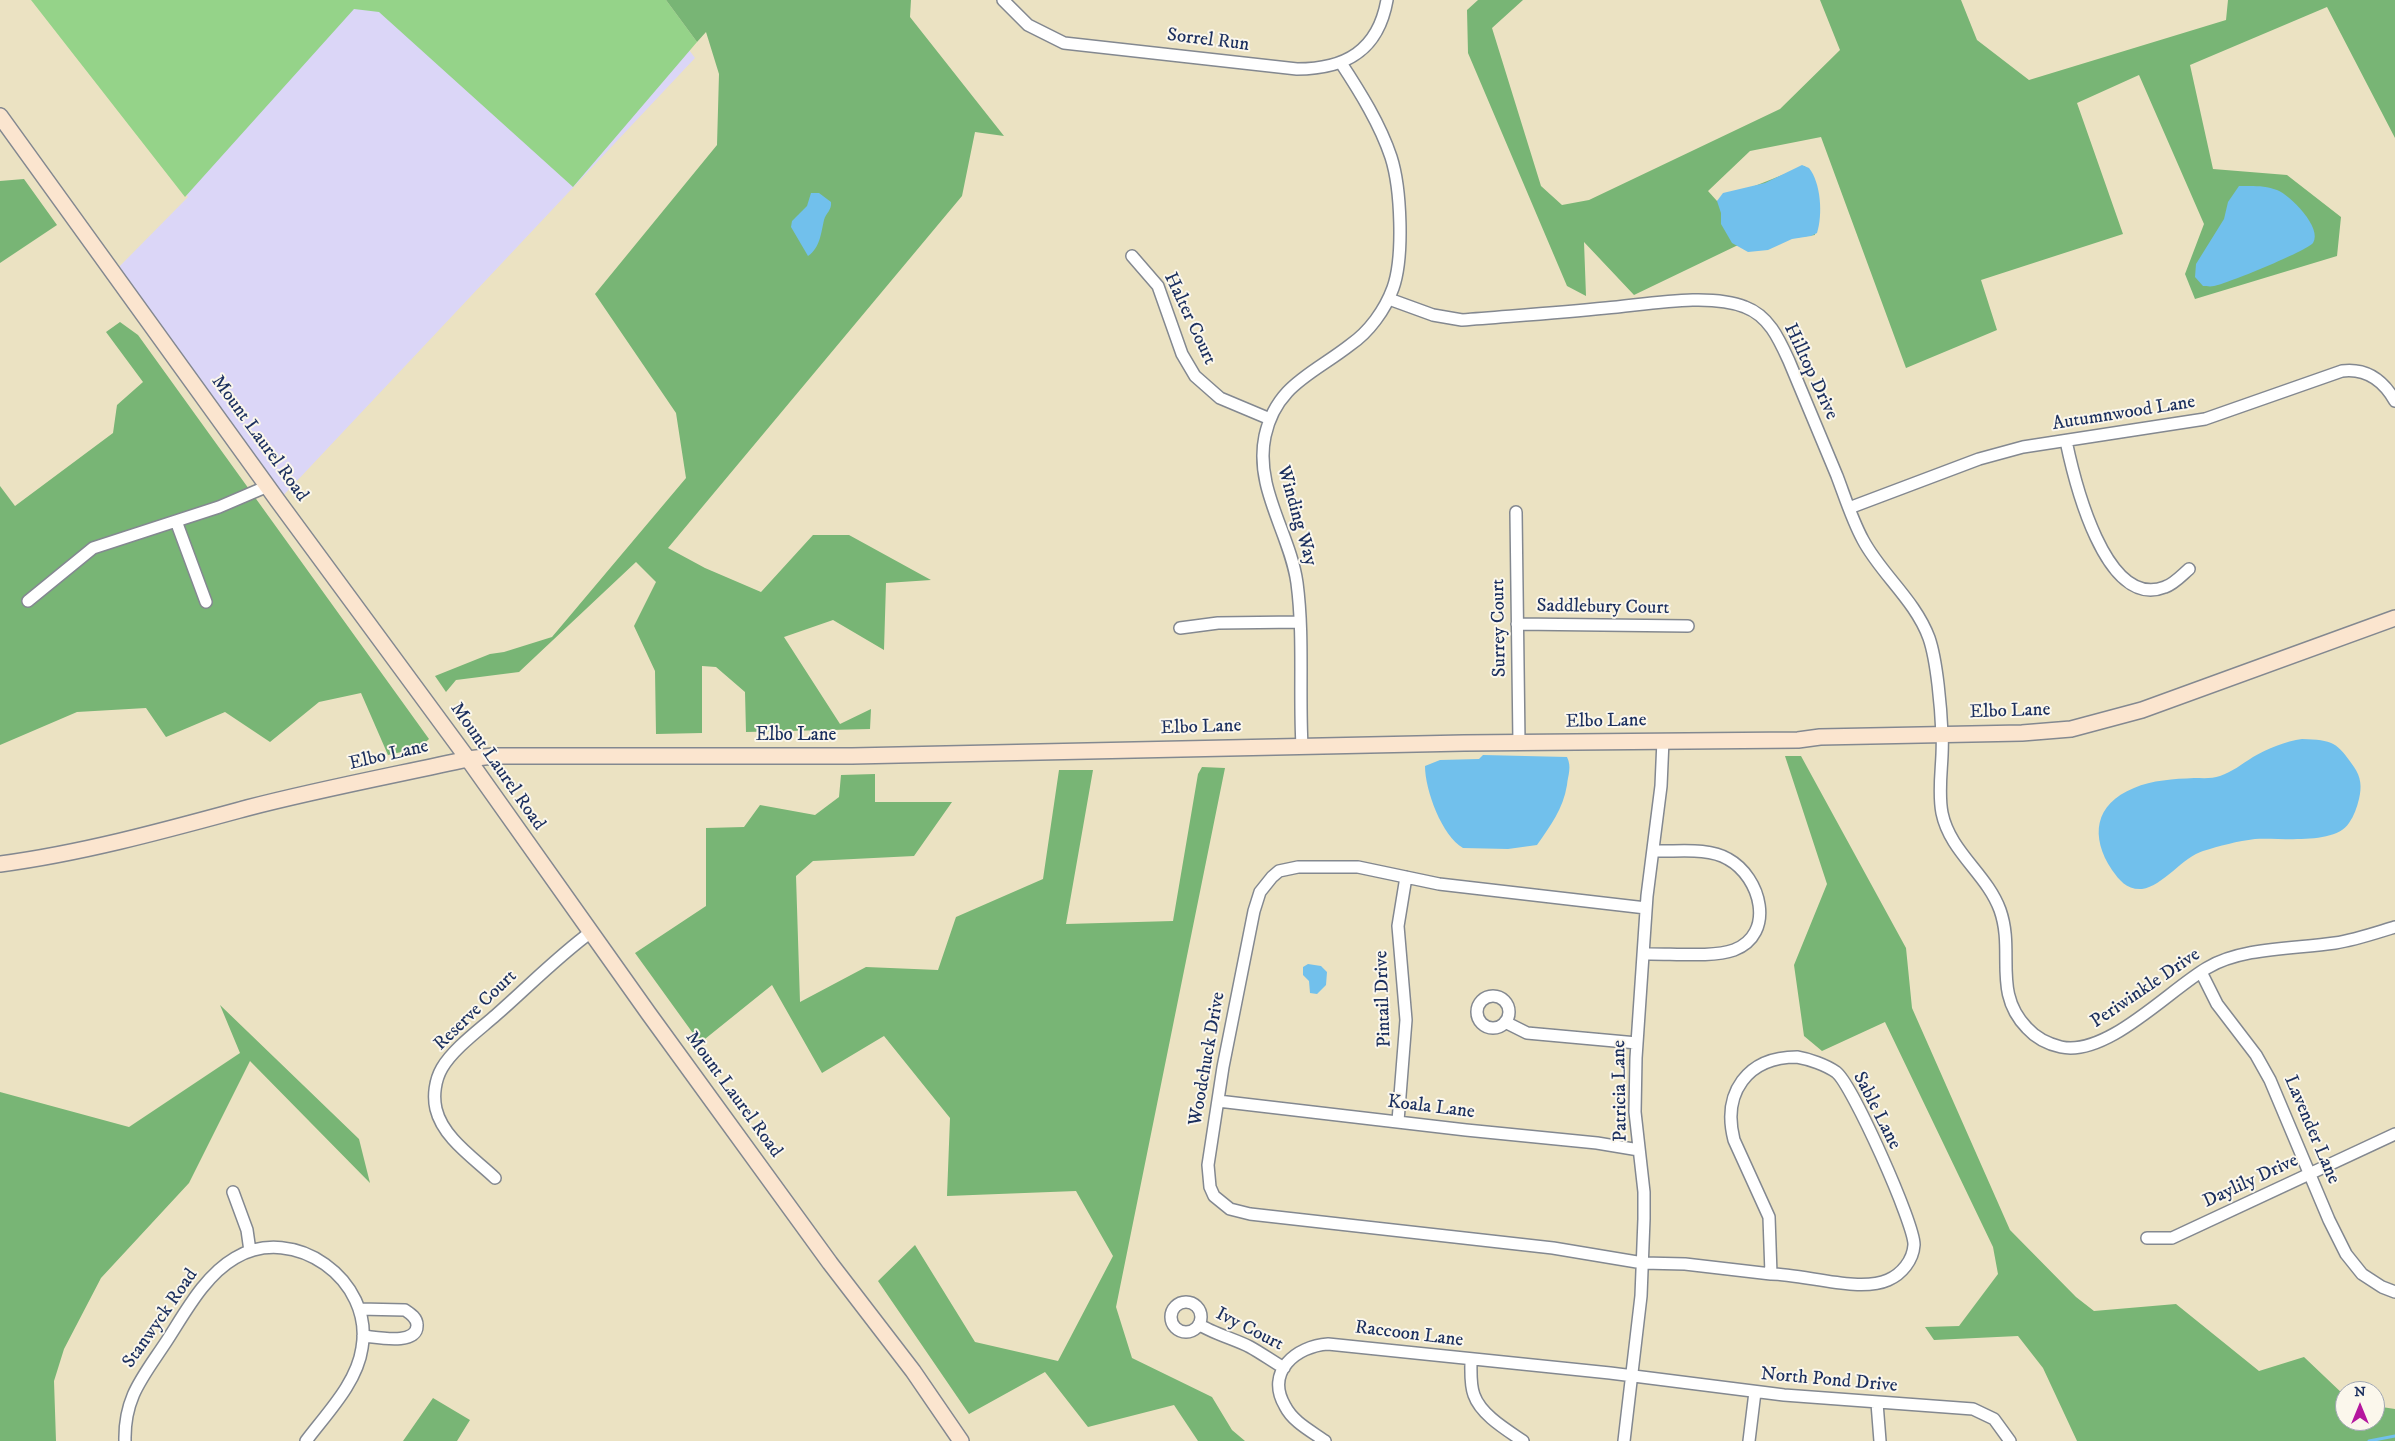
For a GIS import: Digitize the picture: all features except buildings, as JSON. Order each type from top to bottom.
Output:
[{"type":"street","name":"Sorrel Run","points":[[1003,0],[1028,25],[1064,42],[1297,69],[1323,68],[1341,63],[1358,53],[1375,33],[1386,0]]},
{"type":"street","name":"Winding Way","points":[[1302,746],[1299,622],[1294,567],[1265,478],[1263,450],[1270,419],[1289,389],[1308,372],[1360,337],[1389,299],[1394,286],[1398,248],[1400,201],[1391,158],[1378,126],[1341,63]]},
{"type":"street","name":"Mount Laurel Road","points":[[0,116],[468,759],[830,1263],[913,1371],[960,1441]]},
{"type":"street","name":"Halter Court","points":[[1132,256],[1158,286],[1180,348],[1195,376],[1220,398],[1270,419]]},
{"type":"street","name":"Hilltop Drive","points":[[1389,299],[1433,315],[1462,320],[1672,302],[1716,301],[1745,307],[1758,314],[1777,334],[1864,541],[1911,606],[1927,634],[1932,652],[1942,735]]},
{"type":"street","name":"Autumnwood Lane","points":[[1849,508],[1993,454],[2023,447],[2205,419],[2342,371],[2362,371],[2379,380],[2395,401]]},
{"type":"street","points":[[2066,441],[2075,480],[2094,533],[2104,554],[2117,572],[2134,585],[2154,589],[2168,585],[2190,569]]},
{"type":"street","points":[[28,601],[93,548],[219,507],[268,486]]},
{"type":"street","name":"Surrey Court","points":[[1516,512],[1519,743]]},
{"type":"street","points":[[176,521],[206,602]]},
{"type":"street","name":"Elbo Lane","points":[[0,864],[83,849],[303,795],[468,759],[493,756],[911,755],[1302,746],[1663,740],[1798,740],[1837,736],[1942,735],[2071,729],[2119,718],[2395,618]]},
{"type":"street","points":[[1180,628],[1218,623],[1299,622]]},
{"type":"street","name":"Saddlebury Court","points":[[1518,624],[1688,626]]},
{"type":"street","name":"Periwinkle Drive","points":[[1942,735],[1940,792],[1943,817],[1954,842],[1981,876],[1997,901],[2002,914],[2006,941],[2005,978],[2008,996],[2015,1013],[2030,1032],[2039,1039],[2062,1048],[2086,1047],[2099,1042],[2130,1023],[2201,972],[2222,961],[2236,956],[2337,943],[2395,927]]},
{"type":"street","name":"Patricia Lane","points":[[1624,1441],[1643,1263],[1644,1205],[1635,1099],[1637,1043],[1646,908],[1654,851],[1663,740]]},
{"type":"street","points":[[1643,954],[1719,953],[1734,950],[1752,939],[1761,920],[1761,909],[1754,889],[1743,872],[1730,859],[1713,852],[1654,851]]},
{"type":"street","name":"Woodchuck Drive","points":[[1643,1263],[1553,1248],[1261,1216],[1230,1209],[1214,1196],[1208,1176],[1209,1155],[1218,1101],[1254,911],[1265,883],[1279,871],[1308,866],[1358,867],[1477,889],[1646,908]]},
{"type":"street","name":"Pintail Drive","points":[[1398,1121],[1406,1020],[1398,926],[1406,877]]},
{"type":"street","name":"Reserve Court","points":[[495,1178],[451,1136],[441,1123],[435,1100],[435,1086],[439,1073],[450,1058],[519,993],[591,932]]},
{"type":"street","name":"Lavender Lane","points":[[2201,972],[2217,1004],[2256,1056],[2270,1080],[2335,1232],[2354,1265],[2372,1281],[2395,1292]]},
{"type":"street","points":[[1505,1022],[1528,1033],[1637,1043]]},
{"type":"street","name":"Sable Lane","points":[[1643,1263],[1685,1264],[1851,1284],[1876,1284],[1898,1274],[1912,1256],[1914,1244],[1909,1222],[1861,1114],[1843,1080],[1836,1072],[1807,1059],[1797,1057],[1767,1062],[1750,1072],[1737,1088],[1731,1108],[1734,1140],[1769,1217],[1771,1274]]},
{"type":"street","name":"Koala Lane","points":[[1218,1101],[1597,1143],[1639,1150]]},
{"type":"street","name":"Daylily Drive","points":[[2146,1238],[2172,1238],[2395,1134]]},
{"type":"street","points":[[233,1192],[247,1230],[250,1251]]},
{"type":"street","name":"Stanwyck Road","points":[[125,1441],[127,1409],[136,1384],[212,1275],[233,1259],[250,1251],[282,1247],[307,1253],[318,1259],[347,1285],[359,1309],[364,1336],[361,1355],[353,1374],[306,1441]]},
{"type":"street","points":[[359,1309],[405,1310],[416,1319],[416,1332],[406,1338],[392,1339],[364,1336]]},
{"type":"street","name":"Ivy Court","points":[[1199,1324],[1205,1329],[1250,1346],[1284,1368]]},
{"type":"street","name":"Raccoon Lane","points":[[1284,1368],[1291,1358],[1308,1346],[1328,1344],[1632,1376]]},
{"type":"street","points":[[1471,1360],[1474,1394],[1477,1402],[1490,1416],[1523,1441]]},
{"type":"street","points":[[1284,1368],[1279,1386],[1284,1405],[1297,1421],[1325,1441]]},
{"type":"street","name":"North Pond Drive","points":[[1632,1376],[1755,1392],[1973,1409],[1994,1419],[2010,1441]]},
{"type":"street","points":[[1749,1441],[1755,1392]]},
{"type":"street","points":[[1877,1403],[1880,1441]]},
{"type":"shaded area","points":[[38,0],[652,0],[695,58],[278,501],[114,272],[188,197]]},
{"type":"green space","points":[[31,0],[666,0],[697,42],[573,187],[379,12],[354,9],[185,197]]},
{"type":"green space","points":[[666,0],[911,0],[910,17],[1004,136],[975,132],[962,196],[668,548],[705,568],[761,592],[813,535],[849,535],[931,580],[886,583],[884,650],[833,620],[784,637],[840,724],[871,709],[870,729],[746,732],[745,692],[716,667],[702,666],[702,733],[656,734],[655,671],[634,626],[656,582],[636,562],[519,672],[456,680],[446,692],[435,676],[490,654],[504,652],[552,637],[686,478],[676,413],[595,294],[717,145],[719,74],[706,32],[697,42]]},
{"type":"green space","points":[[1478,0],[1523,0],[1492,28],[1541,186],[1562,205],[1589,200],[1780,109],[1840,50],[1820,0],[1961,0],[1977,40],[2029,80],[2226,20],[2228,0],[2395,0],[2395,138],[2327,7],[2190,65],[2213,169],[2287,175],[2341,217],[2337,256],[2195,299],[2185,274],[2204,224],[2139,75],[2077,103],[2123,234],[1981,280],[1997,330],[1906,368],[1821,137],[1750,151],[1708,191],[1717,201],[1805,166],[1815,235],[1736,246],[1634,295],[1584,242],[1586,296],[1567,286],[1468,53],[1467,10]]},
{"type":"green space","points":[[24,179],[57,225],[0,263],[0,181]]},
{"type":"green space","points":[[120,322],[138,335],[429,739],[419,748],[388,755],[361,693],[319,702],[270,742],[225,712],[166,737],[146,708],[77,712],[0,745],[0,486],[15,506],[113,433],[117,405],[143,382],[106,332]]},
{"type":"green space","points":[[1785,756],[1801,756],[1906,948],[1912,1008],[2010,1230],[2076,1297],[2094,1311],[2176,1304],[2259,1371],[2304,1357],[2335,1386],[2335,1431],[2385,1431],[2385,1408],[2395,1409],[2395,1441],[2077,1441],[2043,1368],[2018,1336],[1934,1340],[1925,1327],[1959,1326],[1998,1274],[1993,1247],[1885,1022],[1822,1051],[1804,1036],[1794,965],[1827,884]]},
{"type":"green space","points":[[1202,767],[1225,768],[1116,1307],[1132,1358],[1212,1397],[1232,1430],[1245,1441],[1198,1441],[1174,1405],[1088,1427],[1045,1372],[969,1414],[878,1281],[915,1245],[975,1342],[1058,1361],[1113,1256],[1076,1191],[947,1196],[950,1118],[884,1036],[822,1073],[772,985],[700,1043],[635,953],[706,906],[706,828],[744,827],[760,805],[815,815],[839,797],[841,775],[875,774],[875,802],[952,802],[914,856],[813,861],[796,876],[800,1002],[866,967],[938,970],[956,917],[1043,879],[1059,770],[1093,770],[1066,924],[1173,921],[1198,774]]},
{"type":"green space","points":[[220,1005],[359,1139],[370,1183],[250,1061],[189,1183],[101,1278],[64,1349],[54,1381],[56,1441],[0,1441],[0,1092],[129,1127],[240,1053]]},
{"type":"green space","points":[[433,1398],[470,1420],[457,1441],[403,1441]]},
{"type":"water","points":[[1802,165],[1809,168],[1813,174],[1820,199],[1820,217],[1817,233],[1811,236],[1792,239],[1768,250],[1748,252],[1732,243],[1721,224],[1721,213],[1717,201],[1723,193],[1765,183]]},
{"type":"water","points":[[2239,186],[2268,187],[2290,198],[2309,221],[2315,237],[2313,243],[2297,253],[2249,274],[2214,286],[2203,286],[2195,277],[2196,264],[2224,219],[2228,202]]},
{"type":"water","points":[[811,193],[819,193],[831,202],[831,205],[824,220],[818,245],[808,256],[791,227],[792,221],[807,206]]},
{"type":"water","points":[[2302,739],[2321,740],[2338,747],[2358,775],[2360,782],[2359,799],[2351,820],[2342,830],[2319,838],[2255,839],[2209,849],[2195,854],[2158,883],[2142,889],[2128,886],[2112,870],[2101,846],[2100,823],[2104,812],[2121,795],[2141,785],[2156,782],[2220,776],[2270,748]]},
{"type":"water","points":[[1483,755],[1567,757],[1569,771],[1563,802],[1552,824],[1537,845],[1508,849],[1463,848],[1448,834],[1431,799],[1425,766],[1440,760],[1479,759]]},
{"type":"water","points":[[1308,964],[1321,966],[1327,972],[1326,985],[1317,994],[1310,993],[1309,981],[1303,975],[1303,967]]},
{"type":"waterway","points":[[2369,1441],[2395,1436]]}]
